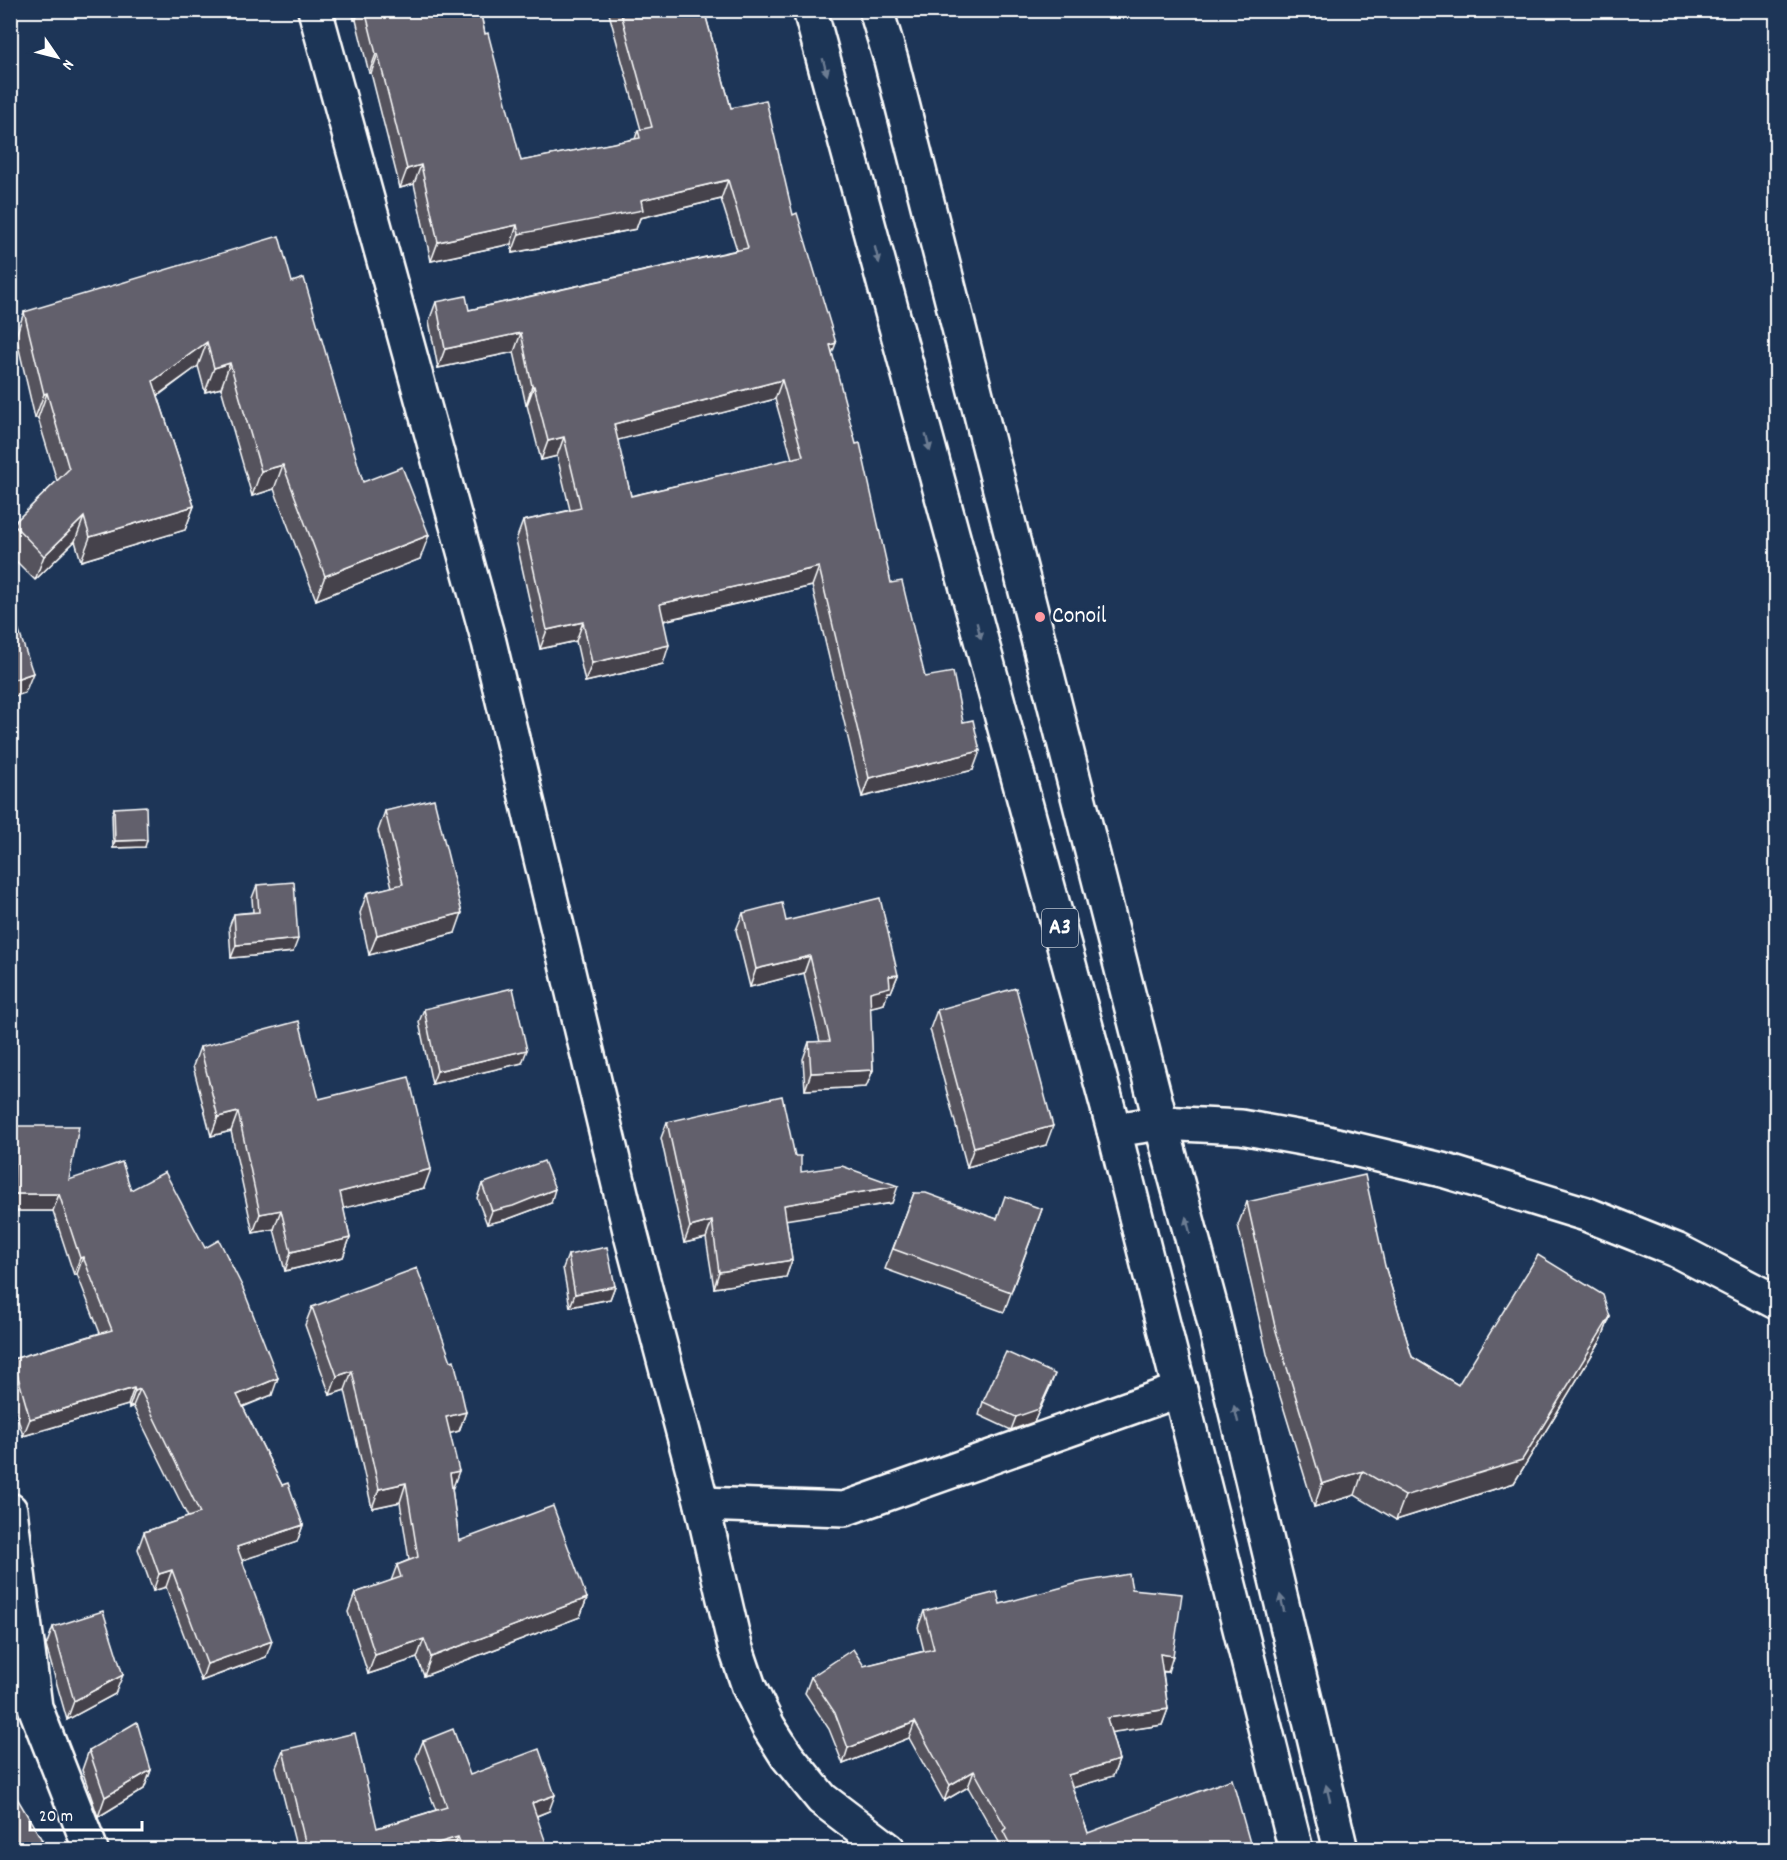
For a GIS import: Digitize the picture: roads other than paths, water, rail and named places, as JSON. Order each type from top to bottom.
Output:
[{"type":"main road","points":[[315,10],[489,642],[631,1235],[702,1504],[735,1646],[749,1687],[768,1726],[787,1756],[822,1798],[889,1850]]},
{"type":"main road","name":"A3","points":[[810,10],[1114,1130],[1296,1850]]},
{"type":"main road","name":"A3","points":[[876,10],[897,83],[1210,1308],[1341,1850]]},
{"type":"main road","points":[[1114,1130],[1161,1123],[1241,1127],[1324,1142],[1446,1172],[1586,1214],[1666,1246],[1776,1302]]},
{"type":"main road","points":[[702,1504],[844,1509],[1180,1390]]},
{"type":"main road","points":[[10,1510],[35,1707],[91,1850]]},
{"type":"place","name":"Conoil","points":[[1040,617]]}]
